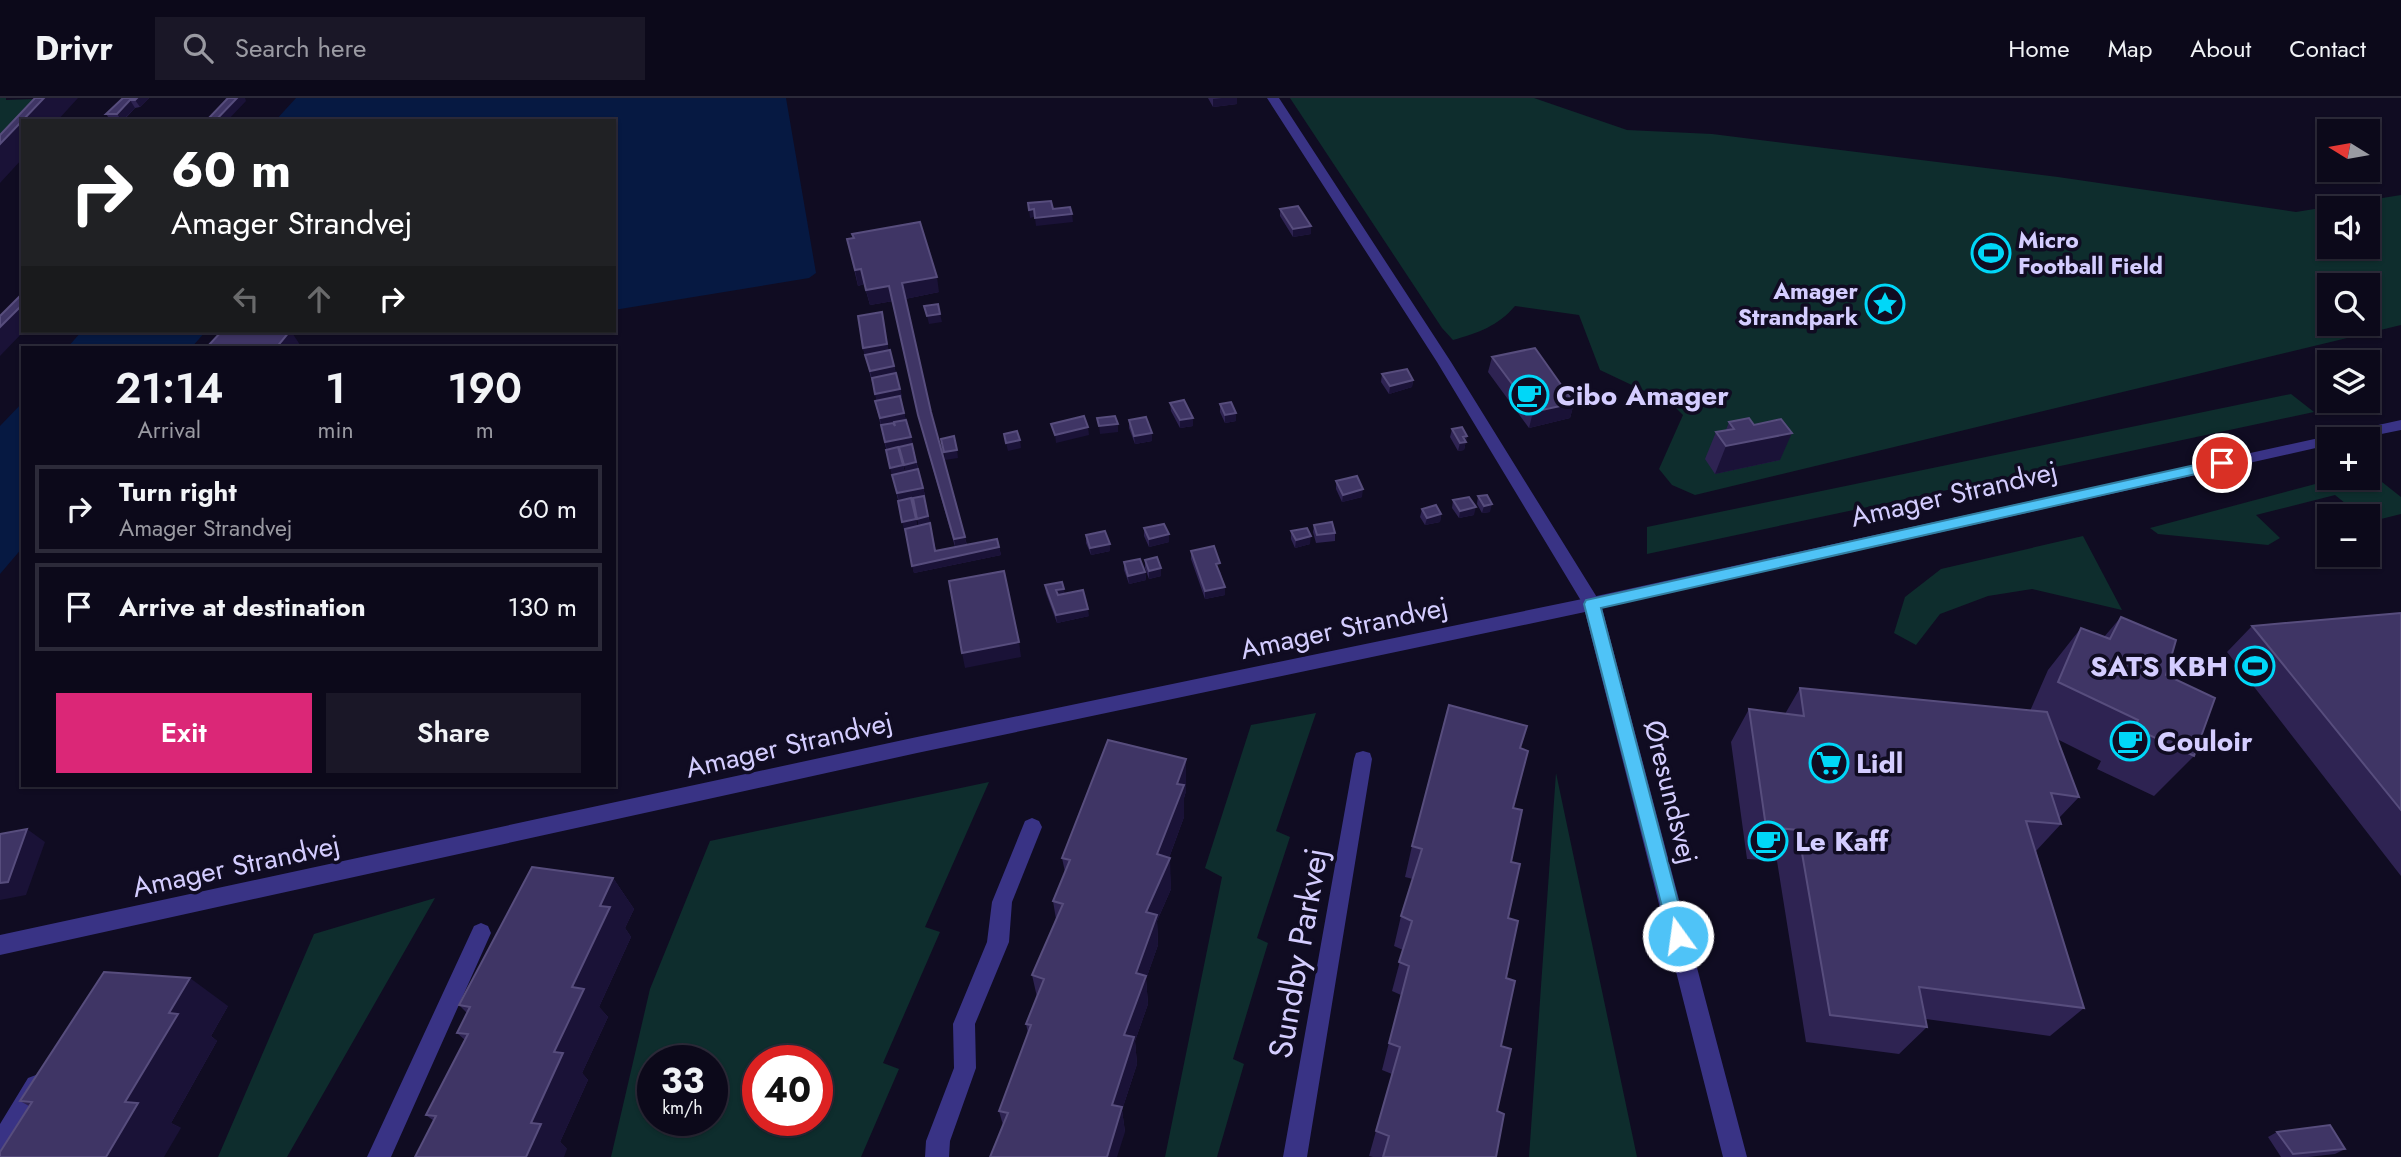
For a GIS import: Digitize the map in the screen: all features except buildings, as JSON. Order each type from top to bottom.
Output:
[{"type":"street","points":[[1273,98],[1444,362],[1592,604]]},
{"type":"street","name":"Amager Strandvej","points":[[2380,430],[2401,425]]},
{"type":"street","name":"Amager Strandvej","points":[[0,945],[917,745],[1592,604],[2317,443]]},
{"type":"street","name":"Øresundsvej","points":[[1592,604],[1735,1157]]},
{"type":"street","name":"Sundby Parkvej","points":[[1295,1157],[1363,759]]},
{"type":"street","points":[[937,1157],[938,1141],[965,1068],[964,1024],[998,942],[1002,902],[1032,827]]},
{"type":"street","points":[[379,1157],[481,933]]},
{"type":"street","points":[[0,1146],[45,1071]]},
{"type":"green space","points":[[0,98],[62,98],[26,119],[21,119],[21,125],[0,163]]},
{"type":"green space","name":"Amager Strandpark","points":[[1290,98],[1534,98],[1627,130],[1712,134],[2058,177],[2296,212],[2317,209],[2317,259],[2380,259],[2380,198],[2401,195],[2401,325],[2380,330],[2380,273],[2317,273],[2317,336],[2355,336],[1695,495],[1672,485],[1659,469],[1683,415],[1672,404],[1600,370],[1579,315],[1515,306],[1495,324],[1453,340],[1442,328]]},
{"type":"green space","points":[[2291,394],[2314,412],[1647,554],[1647,527]]},
{"type":"green space","points":[[2380,480],[2401,497],[2401,514],[2380,519],[2380,504],[2346,504],[2335,495],[2256,515],[2280,538],[2268,545],[2158,534],[2150,528],[2317,484],[2317,490],[2380,490]]},
{"type":"green space","points":[[2083,536],[2122,610],[2032,589],[1988,596],[1940,614],[1916,645],[1894,633],[1905,597],[1941,569]]},
{"type":"green space","points":[[1316,713],[1276,831],[1290,837],[1257,938],[1268,943],[1233,1059],[1244,1064],[1217,1157],[1165,1157],[1222,877],[1205,868],[1251,725]]},
{"type":"green space","points":[[1556,773],[1637,1157],[1529,1157]]},
{"type":"green space","points":[[989,782],[925,927],[940,932],[883,1063],[899,1069],[861,1157],[611,1157],[637,1045],[650,989],[710,841]]},
{"type":"green space","points":[[435,898],[287,1157],[218,1157],[314,934]]},
{"type":"water","points":[[296,98],[786,98],[816,273],[809,278],[616,310],[616,119],[277,119]]},
{"type":"water","points":[[80,333],[204,333],[193,346],[69,346]]},
{"type":"water","points":[[21,404],[21,549],[0,574],[0,426]]},
{"type":"place","name":"Micro Football Field","points":[[1991,253]]},
{"type":"place","name":"Amager Strandpark","points":[[1885,304]]},
{"type":"place","name":"Cibo Amager","points":[[1529,395]]},
{"type":"place","name":"SATS KBH","points":[[2255,666]]},
{"type":"place","name":"Couloir","points":[[2130,741]]},
{"type":"place","name":"Lidl","points":[[1829,763]]},
{"type":"place","name":"Le Kaff","points":[[1768,841]]},
{"type":"route","points":[[1678,936],[1592,604],[2222,463]]}]
